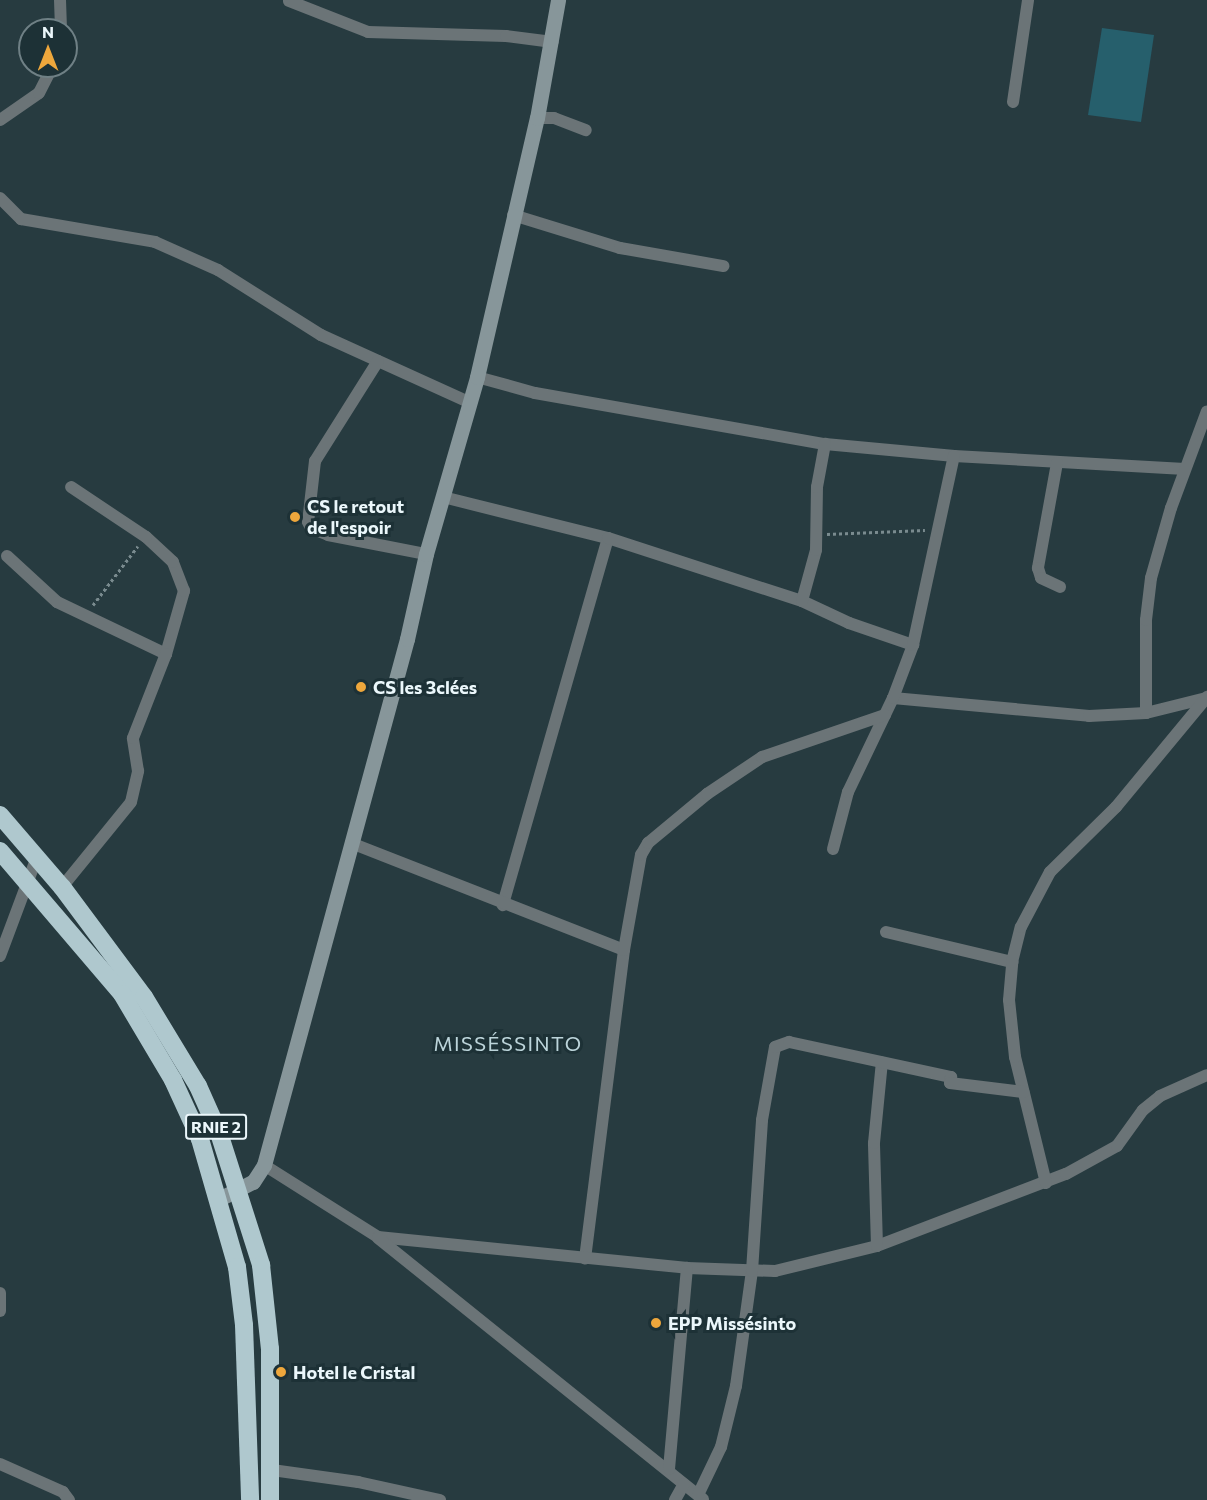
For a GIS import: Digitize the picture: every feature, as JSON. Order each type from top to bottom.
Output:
[{"type":"highway","name":"RNIE 2","points":[[0,815],[62,887],[144,997],[184,1062],[219,1133],[261,1265],[270,1349],[272,1470],[270,1500]]},
{"type":"highway","name":"RNIE 2","points":[[0,851],[26,884],[100,964],[122,994],[173,1080],[200,1140],[237,1267],[244,1325],[250,1500]]},
{"type":"main road","points":[[219,1199],[253,1182],[264,1165],[426,554],[477,377],[537,118],[553,42],[558,0]]},
{"type":"street","points":[[60,0],[61,18]]},
{"type":"street","points":[[1013,102],[1028,0]]},
{"type":"street","points":[[289,1],[368,32],[506,36],[553,42]]},
{"type":"street","points":[[0,120],[39,93],[47,78]]},
{"type":"street","points":[[537,118],[554,118],[586,130]]},
{"type":"street","points":[[0,198],[21,219],[155,242],[218,270],[306,327],[469,402]]},
{"type":"street","points":[[513,215],[620,248],[723,266]]},
{"type":"street","points":[[378,361],[315,461],[308,522],[310,528],[328,535],[426,554]]},
{"type":"street","points":[[477,377],[535,393],[825,444],[954,456],[1185,469]]},
{"type":"street","points":[[1146,713],[1148,597],[1185,469],[1207,411]]},
{"type":"street","points":[[802,601],[817,535],[817,487],[825,444]]},
{"type":"street","points":[[833,849],[848,792],[893,698],[913,645],[954,456]]},
{"type":"street","points":[[1057,463],[1038,568],[1041,578],[1060,588]]},
{"type":"street","points":[[62,887],[131,802],[138,771],[133,738],[166,654],[184,591],[183,581],[173,562],[146,537],[71,487]]},
{"type":"street","points":[[443,497],[608,538],[802,601],[849,623],[913,645]]},
{"type":"street","points":[[503,905],[608,538]]},
{"type":"street","points":[[7,556],[57,602],[166,654]]},
{"type":"street","points":[[893,698],[1059,716],[1146,713],[1206,698]]},
{"type":"street","points":[[1046,1183],[1023,1092],[1009,1000],[1012,962],[1032,898],[1050,872],[1116,807],[1206,698]]},
{"type":"street","points":[[585,1259],[624,950],[641,855],[648,843],[707,794],[762,757],[885,715]]},
{"type":"street","points":[[351,843],[503,905],[624,950]]},
{"type":"street","points":[[0,956],[37,857]]},
{"type":"street","points":[[886,932],[1012,962]]},
{"type":"street","points":[[264,1165],[378,1238],[669,1469],[701,1498],[729,1423],[752,1271],[762,1120],[775,1047],[789,1041],[951,1077],[950,1083],[1023,1092]]},
{"type":"street","points":[[877,1246],[874,1143],[882,1062]]},
{"type":"street","points":[[378,1238],[687,1268],[775,1271],[877,1246],[1046,1183],[1117,1146],[1143,1110],[1160,1096],[1207,1075]]},
{"type":"street","points":[[669,1469],[687,1268]]},
{"type":"street","points":[[0,1293],[0,1311]]},
{"type":"street","points":[[0,1464],[63,1492],[69,1500]]},
{"type":"street","points":[[272,1470],[436,1499]]},
{"type":"street","points":[[675,1500],[684,1484]]},
{"type":"path","points":[[817,535],[939,528]]},
{"type":"path","points":[[85,617],[146,537]]},
{"type":"shaded area","points":[[1102,28],[1154,35],[1141,122],[1088,115]]},
{"type":"place","name":"CS le retout de l'espoir","points":[[295,517]]},
{"type":"place","name":"CS les 3clées","points":[[361,687]]},
{"type":"place","name":"EPP Missésinto","points":[[656,1323]]},
{"type":"place","name":"Hotel le Cristal","points":[[281,1372]]},
{"type":"district","name":"MISSÉSSINTO","points":[[508,1043]]}]
